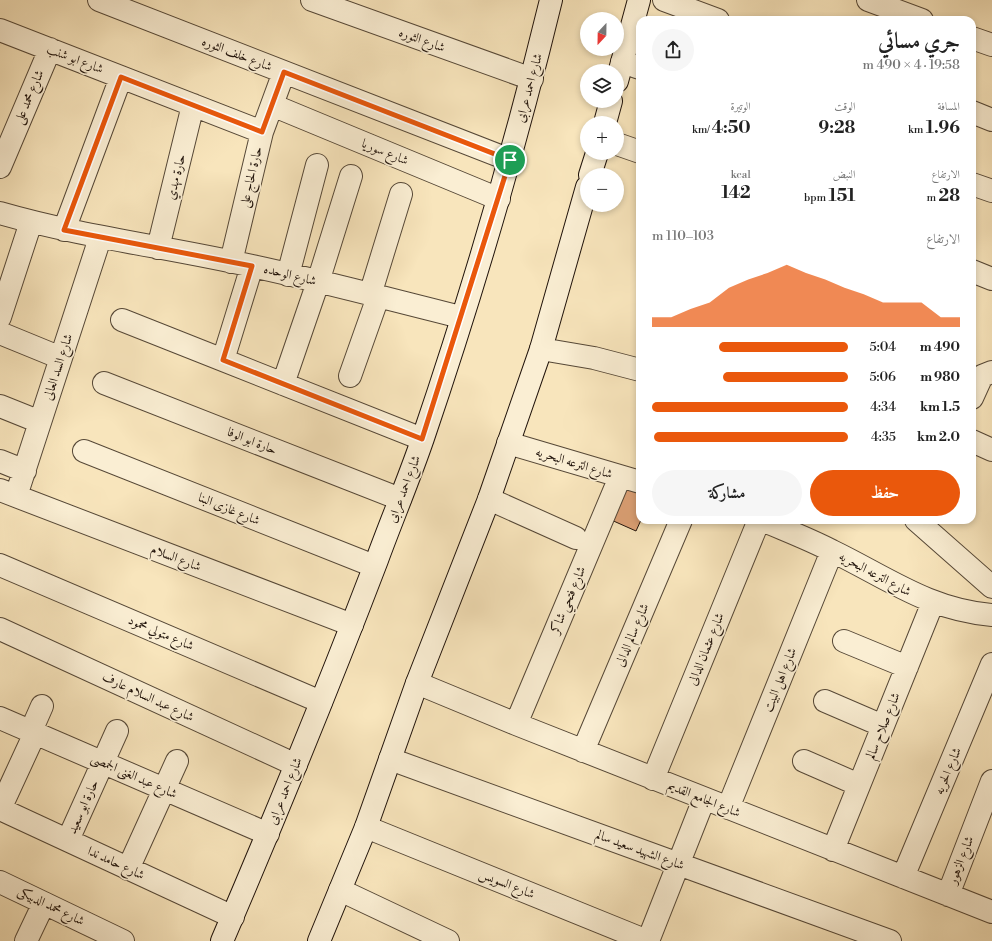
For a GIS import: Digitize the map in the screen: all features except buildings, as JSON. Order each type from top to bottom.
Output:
[{"type":"street","name":"شارع خلف الثوره","points":[[99,0],[510,160]]},
{"type":"street","name":"شارع الثوره","points":[[312,0],[532,79]]},
{"type":"street","name":"شارع احمد عرابى","points":[[222,941],[268,834],[352,625],[422,439],[499,199],[532,79],[551,0]]},
{"type":"street","points":[[636,16],[639,0]]},
{"type":"street","points":[[664,0],[707,16]]},
{"type":"street","points":[[868,0],[911,16]]},
{"type":"street","points":[[626,70],[636,16]]},
{"type":"street","name":"شارع ابو شنب","points":[[0,30],[262,132]]},
{"type":"street","points":[[976,39],[992,45]]},
{"type":"street","name":"شارع محمد على","points":[[0,167],[50,49]]},
{"type":"street","name":"حارة الحاج على","points":[[223,360],[242,264],[262,132],[284,72]]},
{"type":"street","points":[[64,230],[121,77]]},
{"type":"street","name":"حارة مهدي","points":[[158,248],[193,105]]},
{"type":"street","name":"شارع سوريا","points":[[272,105],[499,199]]},
{"type":"street","points":[[976,114],[992,120]]},
{"type":"street","points":[[624,146],[636,151]]},
{"type":"street","points":[[288,275],[317,165]]},
{"type":"street","points":[[282,384],[318,282],[351,176]]},
{"type":"street","points":[[976,185],[992,191]]},
{"type":"street","points":[[350,376],[374,296],[401,194]]},
{"type":"street","points":[[319,941],[366,827],[416,683],[489,499],[541,349],[580,212]]},
{"type":"street","name":"شارع الوحده","points":[[0,213],[31,222],[100,238],[242,264],[461,317]]},
{"type":"street","points":[[0,317],[31,222]]},
{"type":"street","name":"شارع السد العالى","points":[[8,493],[25,471],[100,238]]},
{"type":"street","points":[[976,273],[992,279]]},
{"type":"street","points":[[122,320],[422,439]]},
{"type":"street","points":[[0,333],[61,358]]},
{"type":"street","points":[[541,349],[594,358],[636,369]]},
{"type":"street","name":"حارة ابو الوفا","points":[[104,383],[400,499]]},
{"type":"street","points":[[0,406],[40,422]]},
{"type":"street","name":"شارع الترعه البحريه","points":[[508,443],[630,479]]},
{"type":"street","points":[[976,443],[992,450]]},
{"type":"street","name":"شارع غازى البنا","points":[[84,451],[374,566]]},
{"type":"street","points":[[0,461],[25,471]]},
{"type":"street","name":"شارع فتحي شاكر","points":[[516,724],[630,479]]},
{"type":"street","name":"شارع السلام","points":[[8,493],[352,625]]},
{"type":"street","points":[[489,499],[576,538]]},
{"type":"street","name":"شارع سالم الدالى","points":[[583,751],[679,524]]},
{"type":"street","name":"شارع عثمان الدالى","points":[[654,778],[759,524]]},
{"type":"street","name":"شارع الترعه البحريه","points":[[770,524],[832,551],[896,586],[933,602],[959,610],[992,615]]},
{"type":"street","points":[[921,524],[992,587]]},
{"type":"street","name":"شارع اهل البيت","points":[[728,808],[832,551]]},
{"type":"street","name":"شارع متولي محمود","points":[[0,565],[321,702]]},
{"type":"street","name":"شارع صلاح سالم","points":[[833,850],[933,602]]},
{"type":"street","name":"شارع عبد السلام عارف","points":[[0,629],[296,765]]},
{"type":"street","points":[[844,641],[907,667]]},
{"type":"street","name":"شارع الحريه","points":[[903,877],[992,664]]},
{"type":"street","name":"شارع الجامع القديم","points":[[416,683],[583,751],[992,912]]},
{"type":"street","points":[[825,701],[883,726]]},
{"type":"street","points":[[0,809],[33,732],[42,706]]},
{"type":"street","name":"شارع عبد الغنى الجمصى","points":[[0,718],[268,834]]},
{"type":"street","name":"حارة ابو سعيد","points":[[68,840],[117,731]]},
{"type":"street","name":"شارع الشهيد سعيد سالم","points":[[390,759],[890,941]]},
{"type":"street","points":[[128,869],[177,761]]},
{"type":"street","points":[[804,762],[859,785]]},
{"type":"street","name":"شارع الزهور","points":[[948,895],[992,781]]},
{"type":"street","points":[[648,941],[704,799]]},
{"type":"street","name":"شارع حامد ندا","points":[[0,809],[233,917]]},
{"type":"street","name":"شارع السويس","points":[[366,827],[648,941]]},
{"type":"street","name":"شارع محمد الدبيكى","points":[[0,882],[114,939]]},
{"type":"street","points":[[340,890],[448,941]]},
{"type":"street","points":[[26,941],[44,903]]},
{"type":"route","points":[[284,72],[510,160],[499,199],[422,439],[223,360],[252,266],[64,230],[121,77],[262,132],[284,72]]}]
